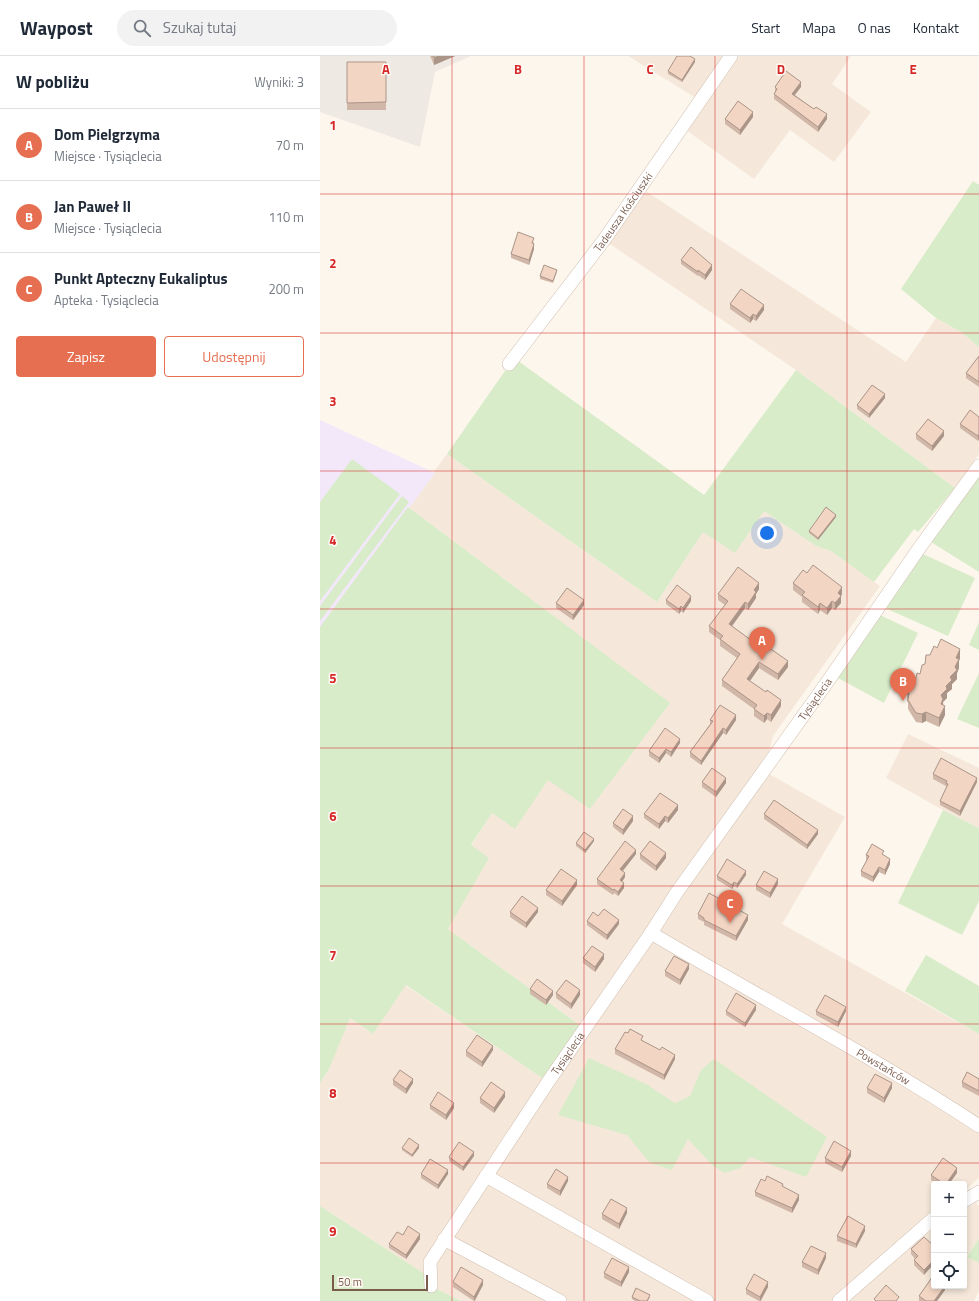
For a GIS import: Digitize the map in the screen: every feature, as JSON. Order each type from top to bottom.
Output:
[{"type":"street","name":"Tadeusza Kościuszki","points":[[509,364],[604,240],[731,56]]},
{"type":"street","name":"Tysiąclecia","points":[[431,1286],[430,1262],[548,1082],[651,933],[677,892],[828,681],[920,547],[979,466]]},
{"type":"street","name":"Powstańców","points":[[651,933],[927,1092],[979,1126]]},
{"type":"street","points":[[486,1176],[707,1301]]},
{"type":"street","points":[[967,1200],[978,1194]]},
{"type":"street","points":[[838,1301],[931,1221]]},
{"type":"street","points":[[444,1240],[560,1301]]},
{"type":"shaded area","points":[[320,56],[471,56],[435,72],[420,147],[320,112]]},
{"type":"shaded area","points":[[628,56],[725,56],[696,98]]},
{"type":"shaded area","points":[[739,56],[851,56],[832,84],[871,112],[834,162],[790,130],[754,179],[686,130]]},
{"type":"shaded area","points":[[647,192],[906,362],[936,318],[961,332],[979,347],[979,454],[955,488],[796,370],[604,240],[623,213]]},
{"type":"shaded area","points":[[320,420],[435,473],[320,629]]},
{"type":"shaded area","points":[[447,454],[657,602],[703,532],[764,511],[816,546],[831,551],[880,586],[773,736],[764,771],[845,817],[782,924],[979,1034],[979,1178],[967,1188],[967,1181],[931,1181],[931,1221],[840,1301],[461,1301],[431,1286],[431,1278],[320,1206],[320,1083],[329,1069],[338,1010],[373,1034],[405,985],[548,1082],[585,1029],[448,929],[488,858],[471,846],[492,813],[515,828],[548,779],[590,809],[669,703],[408,507]]},
{"type":"shaded area","points":[[908,734],[979,768],[979,828],[886,778]]},
{"type":"shaded area","points":[[976,1203],[979,1206],[979,1238],[967,1256],[967,1217],[967,1208]]},
{"type":"shaded area","points":[[931,1227],[931,1289],[967,1289],[967,1256],[979,1263],[979,1291],[974,1301],[845,1301]]},
{"type":"green space","points":[[973,181],[979,185],[979,347],[961,332],[936,318],[901,289]]},
{"type":"green space","points":[[514,358],[704,495],[796,370],[955,488],[918,532],[914,529],[874,582],[831,551],[816,546],[764,511],[735,553],[703,532],[657,602],[447,454]]},
{"type":"green space","points":[[352,459],[400,494],[320,601],[320,502]]},
{"type":"green space","points":[[979,474],[979,572],[931,542]]},
{"type":"green space","points":[[402,496],[409,502],[320,621],[320,606]]},
{"type":"green space","points":[[408,507],[670,703],[590,809],[548,780],[515,829],[492,813],[471,845],[489,858],[448,929],[585,1029],[548,1082],[406,985],[373,1034],[350,1018],[329,1069],[320,1083],[320,627]]},
{"type":"green space","points":[[923,554],[975,578],[948,636],[885,608]]},
{"type":"green space","points":[[880,615],[918,633],[884,703],[838,678]]},
{"type":"green space","points":[[979,622],[979,650],[969,645]]},
{"type":"green space","points":[[979,673],[979,728],[957,719]]},
{"type":"green space","points":[[943,810],[979,828],[979,901],[962,935],[898,903]]},
{"type":"green space","points":[[926,955],[979,986],[979,1034],[905,991]]},
{"type":"green space","points":[[589,1058],[646,1084],[675,1103],[690,1096],[701,1070],[714,1059],[827,1137],[806,1177],[750,1157],[740,1168],[725,1173],[713,1166],[688,1139],[672,1170],[650,1163],[627,1135],[558,1115]]},
{"type":"green space","points":[[320,1206],[431,1278],[431,1286],[461,1301],[320,1301]]},
{"type":"green space","points":[[979,1238],[979,1263],[967,1257]]},
{"type":"building","points":[[677,56],[690,56],[695,59],[682,80],[668,71]]},
{"type":"building","points":[[347,62],[386,62],[386,102],[347,103]]},
{"type":"building","points":[[786,71],[801,82],[792,94],[814,109],[816,107],[827,114],[818,127],[774,94],[777,89],[775,87]]},
{"type":"building","points":[[738,101],[753,112],[740,130],[725,119]]},
{"type":"building","points":[[518,232],[534,238],[532,243],[534,244],[529,260],[511,254]]},
{"type":"building","points":[[691,247],[712,265],[705,275],[681,260]]},
{"type":"building","points":[[544,265],[557,270],[553,281],[540,276]]},
{"type":"building","points":[[741,289],[764,305],[756,316],[753,314],[750,318],[730,304]]},
{"type":"building","points":[[979,356],[979,382],[966,373]]},
{"type":"building","points":[[872,385],[885,394],[869,414],[857,405]]},
{"type":"building","points":[[970,410],[979,417],[978,436],[960,424]]},
{"type":"building","points":[[928,419],[944,431],[932,446],[916,434]]},
{"type":"building","points":[[826,507],[836,515],[818,538],[809,531]]},
{"type":"building","points":[[813,565],[842,587],[838,593],[841,596],[835,603],[832,601],[827,608],[820,603],[818,607],[802,595],[805,592],[793,583],[803,570],[807,573]]},
{"type":"building","points":[[738,567],[759,583],[754,590],[756,592],[748,604],[745,602],[729,624],[755,643],[758,640],[788,661],[778,674],[759,662],[747,679],[781,700],[771,715],[767,713],[764,716],[754,709],[757,705],[722,680],[740,654],[720,639],[723,636],[709,626],[728,601],[718,594]]},
{"type":"building","points":[[677,585],[691,596],[683,608],[681,606],[679,609],[666,600]]},
{"type":"building","points":[[567,588],[584,600],[573,615],[556,603]]},
{"type":"building","points":[[941,639],[960,649],[956,658],[959,659],[955,667],[957,670],[950,677],[952,680],[946,686],[947,689],[941,695],[943,699],[941,704],[945,706],[939,718],[926,712],[922,714],[916,713],[908,700],[909,693],[907,692],[912,683],[915,683],[917,673],[920,674],[922,665],[925,664],[926,655],[930,655],[934,646],[937,648]]},
{"type":"building","points":[[720,705],[736,715],[726,730],[723,728],[701,761],[690,752],[713,721],[710,720]]},
{"type":"building","points":[[665,728],[680,739],[671,752],[666,749],[659,758],[649,751]]},
{"type":"building","points":[[941,758],[977,778],[960,811],[940,801],[948,784],[946,783],[947,781],[933,774]]},
{"type":"building","points":[[712,768],[726,778],[716,792],[702,782]]},
{"type":"building","points":[[660,793],[678,805],[668,818],[665,816],[659,824],[644,814]]},
{"type":"building","points":[[774,800],[818,830],[807,845],[764,814]]},
{"type":"building","points":[[623,809],[633,816],[623,830],[613,823]]},
{"type":"building","points":[[584,832],[594,839],[585,850],[576,843]]},
{"type":"building","points":[[625,841],[636,850],[620,869],[625,873],[620,880],[624,883],[618,892],[597,879]]},
{"type":"building","points":[[650,841],[666,853],[656,866],[640,854]]},
{"type":"building","points":[[872,844],[884,851],[882,854],[890,859],[885,870],[879,867],[873,877],[861,871],[869,856],[866,855]]},
{"type":"building","points":[[727,859],[746,871],[737,884],[734,882],[732,885],[717,876]]},
{"type":"building","points":[[561,869],[577,880],[562,901],[546,890]]},
{"type":"building","points":[[764,871],[778,879],[770,893],[756,885]]},
{"type":"building","points":[[709,893],[748,915],[736,936],[704,920],[704,918],[698,914]]},
{"type":"building","points":[[522,896],[538,908],[526,923],[510,912]]},
{"type":"building","points":[[604,909],[619,920],[607,935],[587,921],[593,912],[598,916]]},
{"type":"building","points":[[592,946],[604,954],[595,967],[583,958]]},
{"type":"building","points":[[674,956],[689,964],[680,980],[665,971]]},
{"type":"building","points":[[537,979],[553,991],[546,1000],[530,989]]},
{"type":"building","points":[[566,980],[580,990],[571,1004],[556,993]]},
{"type":"building","points":[[736,993],[756,1005],[745,1023],[726,1011]]},
{"type":"building","points":[[825,995],[846,1007],[838,1022],[816,1011]]},
{"type":"building","points":[[630,1029],[643,1036],[641,1040],[660,1050],[662,1047],[675,1055],[664,1075],[615,1049],[625,1032],[628,1033]]},
{"type":"building","points":[[477,1035],[493,1046],[482,1062],[466,1051]]},
{"type":"building","points":[[400,1070],[413,1079],[406,1089],[393,1080]]},
{"type":"building","points":[[967,1072],[979,1079],[979,1091],[962,1082]]},
{"type":"building","points":[[875,1074],[892,1083],[884,1098],[867,1088]]},
{"type":"building","points":[[491,1082],[505,1092],[494,1108],[480,1098]]},
{"type":"building","points":[[438,1092],[454,1103],[446,1115],[430,1105]]},
{"type":"building","points":[[409,1138],[419,1145],[412,1155],[402,1148]]},
{"type":"building","points":[[834,1141],[851,1151],[842,1167],[825,1158]]},
{"type":"building","points":[[459,1142],[474,1152],[463,1167],[449,1157]]},
{"type":"building","points":[[943,1158],[957,1168],[948,1181],[940,1181],[931,1175]]},
{"type":"building","points":[[430,1159],[448,1170],[438,1185],[421,1174]]},
{"type":"building","points":[[556,1169],[568,1177],[560,1191],[547,1184]]},
{"type":"building","points":[[767,1176],[783,1184],[782,1186],[799,1195],[792,1208],[755,1192],[761,1179],[765,1181]]},
{"type":"building","points":[[611,1199],[627,1208],[619,1224],[602,1214]]},
{"type":"building","points":[[848,1216],[865,1226],[856,1244],[837,1236]]},
{"type":"building","points":[[408,1226],[420,1234],[406,1255],[389,1244],[397,1232],[403,1235]]},
{"type":"building","points":[[924,1237],[931,1243],[931,1263],[924,1270],[914,1260],[918,1256],[911,1249]]},
{"type":"building","points":[[811,1246],[826,1253],[818,1270],[802,1262]]},
{"type":"building","points":[[612,1258],[629,1267],[621,1282],[604,1273]]},
{"type":"building","points":[[461,1267],[483,1280],[474,1297],[453,1282]]},
{"type":"building","points":[[754,1274],[768,1282],[760,1297],[746,1289]]},
{"type":"building","points":[[931,1279],[931,1289],[943,1289],[934,1301],[926,1301],[919,1296]]},
{"type":"building","points":[[886,1285],[899,1297],[896,1301],[876,1301],[874,1299]]},
{"type":"building","points":[[636,1288],[650,1295],[647,1301],[640,1301],[632,1297]]},
{"type":"place","name":"Dom Pielgrzyma","points":[[762,660]]},
{"type":"place","name":"Jan Paweł II","points":[[903,701]]},
{"type":"place","name":"Punkt Apteczny Eukaliptus","points":[[730,923]]}]
